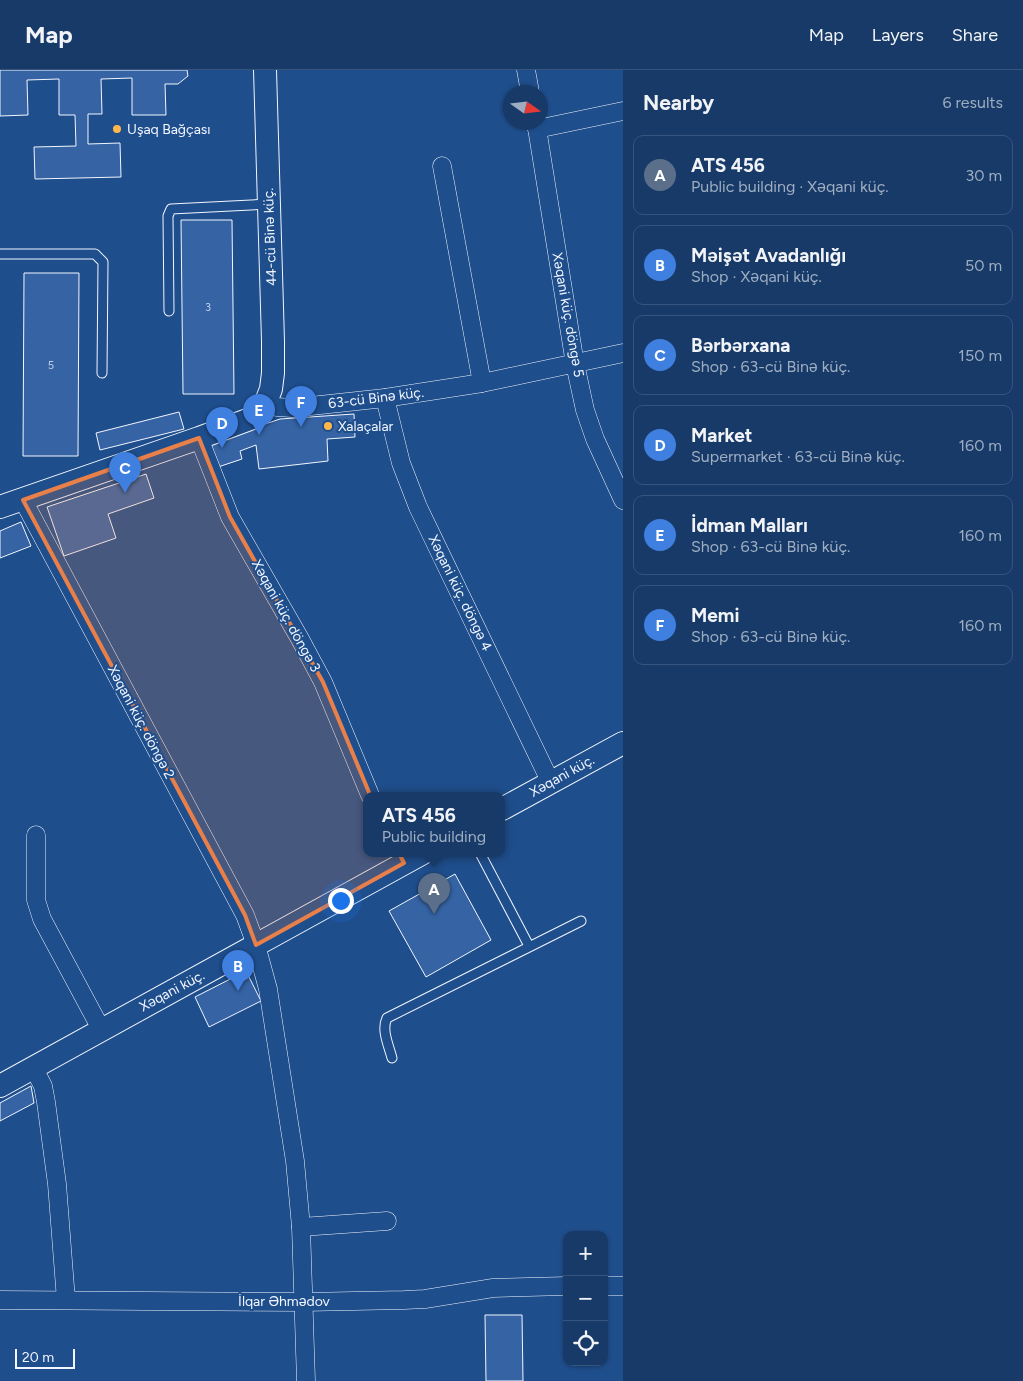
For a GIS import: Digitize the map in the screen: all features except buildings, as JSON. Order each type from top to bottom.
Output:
[{"type":"street","name":"44-cü Binə küç.","points":[[265,70],[273,373],[271,389],[266,402]]},
{"type":"street","points":[[526,70],[529,85]]},
{"type":"street","points":[[548,124],[623,111]]},
{"type":"street","name":"Xəqani küç. döngə 5","points":[[537,130],[575,364],[585,410],[595,439],[623,500]]},
{"type":"street","points":[[442,166],[482,383]]},
{"type":"street","name":"63-cü Binə küç.","points":[[266,402],[277,407],[292,408],[385,398],[482,383],[623,353]]},
{"type":"street","name":"Xəqani küç. döngə 4","points":[[385,398],[401,463],[418,507],[551,783]]},
{"type":"street","points":[[7,502],[199,438],[250,418],[259,412],[266,402]]},
{"type":"street","name":"Xəqani küç. döngə 3","points":[[199,438],[230,517],[323,682],[369,792]]},
{"type":"street","name":"Xəqani küç. döngə 2","points":[[7,502],[245,914],[256,945],[268,989],[296,1161],[301,1226],[306,1381]]},
{"type":"street","name":"Xəqani küç.","points":[[505,807],[623,743]]},
{"type":"street","points":[[36,835],[36,900],[42,919],[101,1029]]},
{"type":"street","name":"Xəqani küç.","points":[[0,1086],[256,945],[407,857]]},
{"type":"street","points":[[33,1067],[43,1086],[46,1102],[57,1184],[66,1300]]},
{"type":"street","points":[[301,1226],[387,1221]]},
{"type":"street","name":"İlqar Əhmədov","points":[[0,1300],[304,1302],[418,1299],[493,1288],[563,1286]]},
{"type":"street","points":[[608,1286],[623,1286]]},
{"type":"lane","points":[[169,311],[168,216],[171,210],[269,204]]},
{"type":"lane","points":[[0,254],[95,254],[103,262],[102,373]]},
{"type":"lane","points":[[482,857],[528,946]]},
{"type":"lane","points":[[392,1058],[386,1035],[385,1023],[387,1018],[581,921]]},
{"type":"highlighted area","points":[[199,438],[230,517],[323,682],[373,802],[404,863],[256,945],[245,915],[23,500]]},
{"type":"place","name":"Uşaq Bağçası","points":[[117,129]]},
{"type":"place","name":"Xalaçalar","points":[[328,426]]},
{"type":"place","name":"Memi","points":[[301,427]]},
{"type":"place","name":"İdman Malları","points":[[259,435]]},
{"type":"place","name":"Market","points":[[222,448]]},
{"type":"place","name":"Bərbərxana","points":[[125,493]]},
{"type":"place","name":"ATS 456","points":[[434,914]]},
{"type":"place","name":"Məişət Avadanlığı","points":[[238,991]]}]
